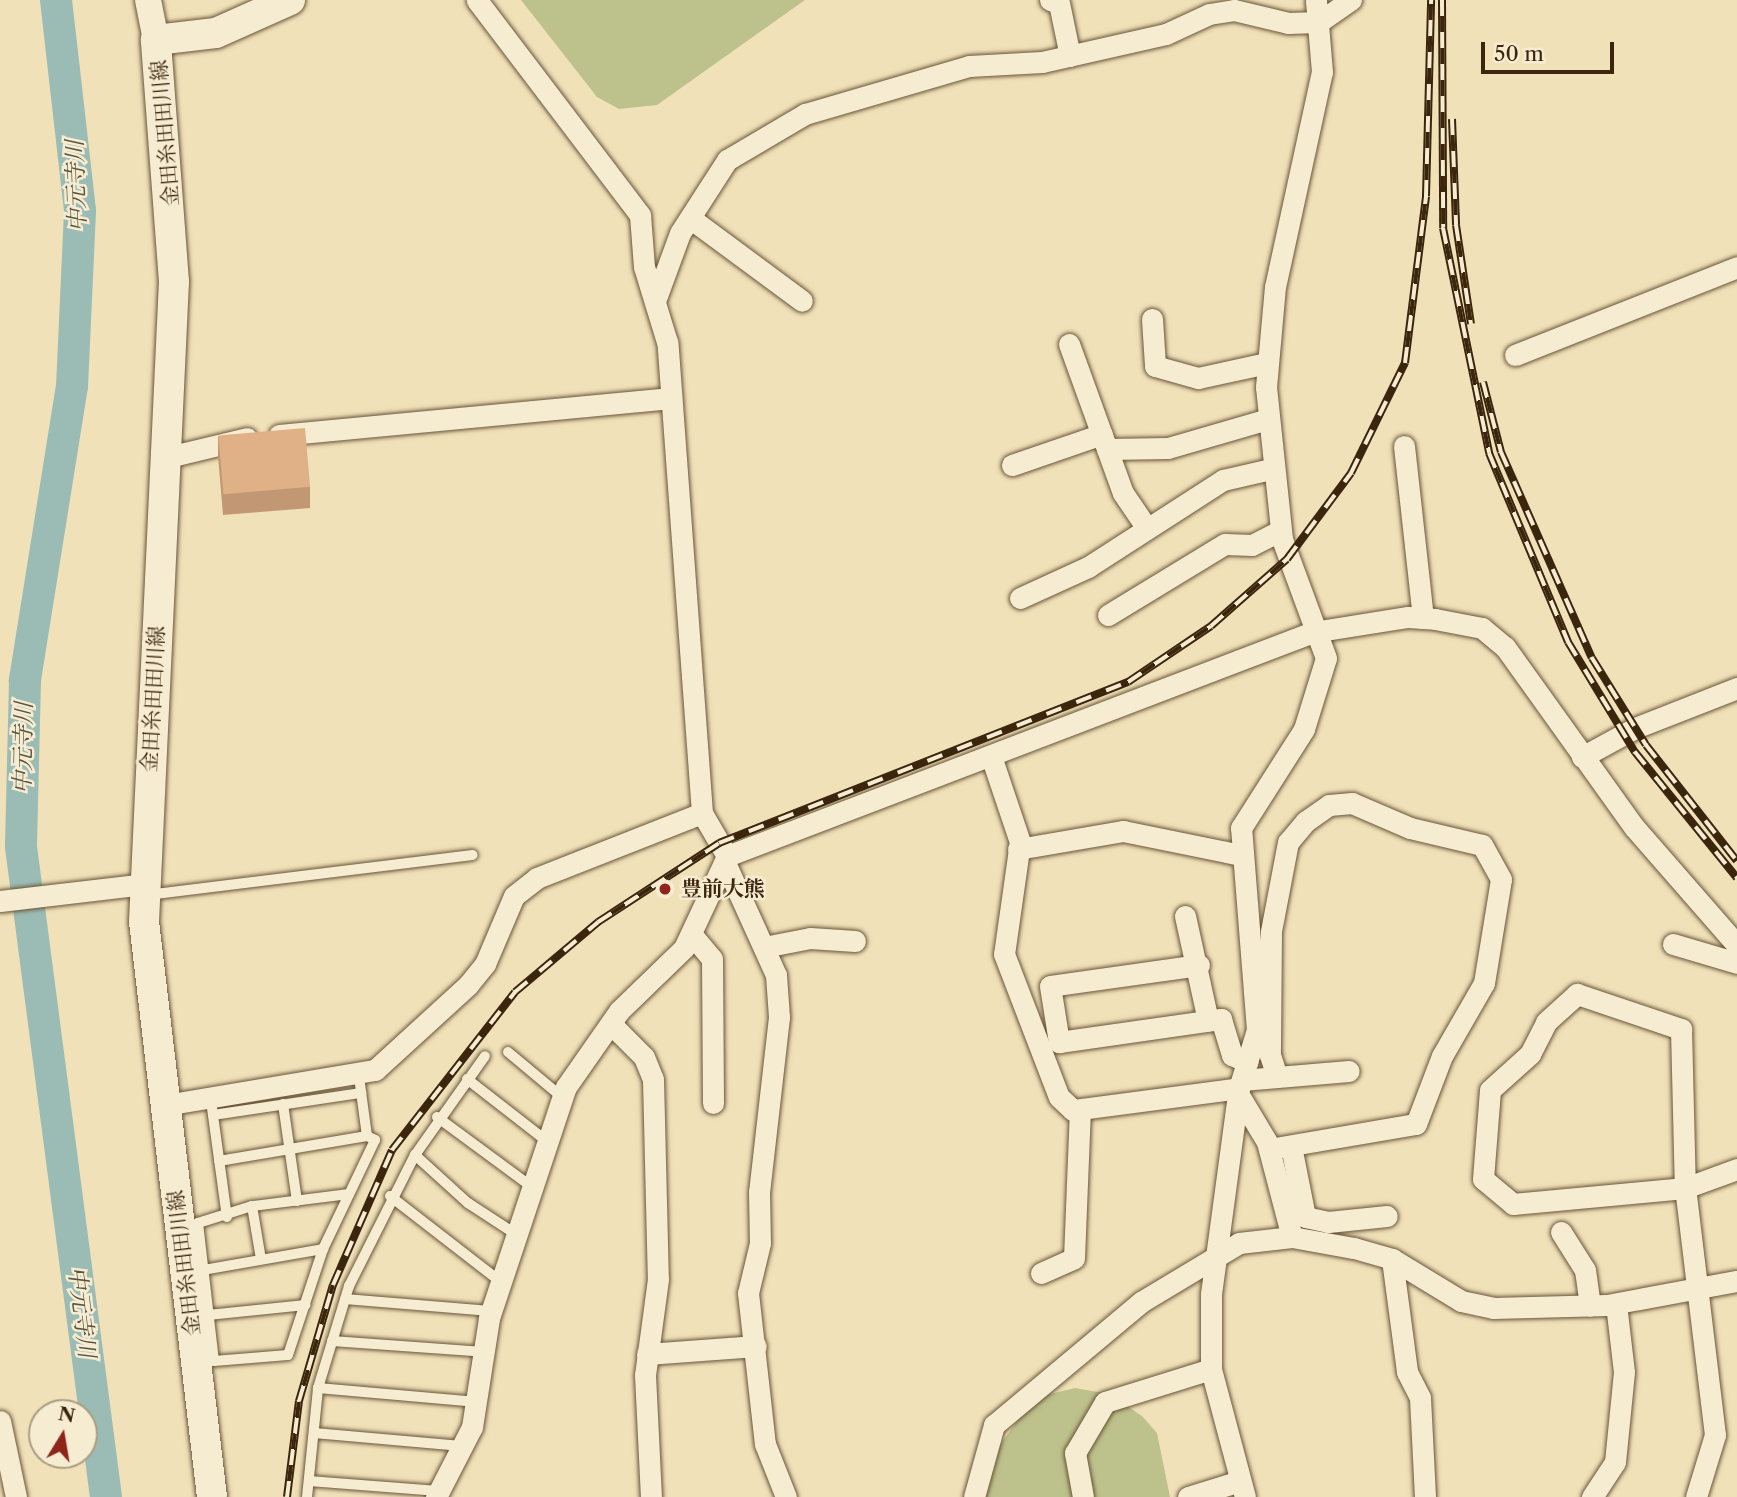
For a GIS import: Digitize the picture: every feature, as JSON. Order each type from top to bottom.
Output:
[{"type":"main road","name":"金田糸田田川線","points":[[212,1497],[139,888],[168,457],[172,192],[156,40],[216,33],[290,0]]},
{"type":"street","points":[[148,0],[156,40]]},
{"type":"street","points":[[477,0],[640,215],[671,398],[702,813],[727,862],[776,975],[779,1017],[759,1192],[760,1243],[748,1293],[765,1444],[786,1497]]},
{"type":"street","points":[[1050,0],[1059,3],[1070,56]]},
{"type":"street","points":[[1188,1497],[1243,1489],[1211,1369],[1216,1253],[1242,1082],[1256,1030],[1255,946],[1241,855],[1247,814],[1304,729],[1326,658],[1313,632],[1280,531],[1271,469],[1267,363],[1298,164],[1322,72],[1316,0]]},
{"type":"street","points":[[655,302],[664,267],[690,218],[727,160],[805,114],[970,66],[1070,56],[1166,34],[1209,14],[1248,7],[1319,22],[1351,0]]},
{"type":"street","points":[[690,218],[802,301]]},
{"type":"street","points":[[1515,355],[1737,267]]},
{"type":"street","points":[[1152,319],[1155,366],[1198,378],[1267,363]]},
{"type":"street","points":[[1069,344],[1123,493],[1146,527]]},
{"type":"street","points":[[168,457],[219,440],[671,398]]},
{"type":"street","points":[[1012,465],[1104,442],[1168,448],[1268,419]]},
{"type":"street","points":[[1404,446],[1423,618]]},
{"type":"street","points":[[1020,598],[1088,567],[1146,527],[1223,480],[1271,469]]},
{"type":"street","points":[[1108,615],[1225,544],[1252,545],[1280,531]]},
{"type":"street","points":[[437,1494],[464,1446],[477,1402],[491,1311],[562,1097],[612,1025],[692,935],[727,862],[990,756],[1313,632],[1423,618],[1482,628],[1505,647],[1634,827],[1737,945]]},
{"type":"street","points":[[1583,757],[1635,728],[1737,688]]},
{"type":"street","points":[[990,756],[1018,849],[1004,954],[1045,1069],[1059,1097],[1080,1110],[1242,1082],[1349,1071]]},
{"type":"street","points":[[1269,1149],[1416,1124],[1443,1056],[1484,984],[1501,879],[1482,845],[1410,828],[1352,803],[1329,805],[1305,822],[1287,842],[1271,931],[1270,1055],[1277,1077]]},
{"type":"street","points":[[165,1105],[212,1106],[360,1085],[468,985],[485,964],[514,896],[537,877],[702,813]]},
{"type":"street","points":[[1018,849],[1123,831],[1241,855]]},
{"type":"street","points":[[0,901],[139,888]]},
{"type":"street","points":[[1185,916],[1199,965],[1208,1021]]},
{"type":"street","points":[[692,935],[712,959],[713,1103]]},
{"type":"street","points":[[764,947],[810,938],[855,941]]},
{"type":"street","points":[[1673,944],[1737,963]]},
{"type":"street","points":[[1199,965],[1050,986],[1059,1042],[1221,1019],[1242,1082],[1269,1149],[1292,1237]]},
{"type":"street","points":[[1696,1497],[1715,1435],[1685,1188],[1681,1029],[1577,993],[1546,1022],[1530,1054],[1490,1090],[1483,1179],[1513,1204],[1685,1188],[1737,1169]]},
{"type":"street","points":[[612,1025],[644,1057],[653,1079],[658,1279],[647,1354],[651,1497]]},
{"type":"street","points":[[1041,1273],[1074,1258],[1080,1110]]},
{"type":"street","points":[[1291,1146],[1306,1217],[1328,1222],[1387,1216]]},
{"type":"street","points":[[1561,1232],[1585,1270],[1590,1306]]},
{"type":"street","points":[[974,1497],[994,1425],[1141,1302],[1216,1253],[1239,1242],[1292,1237],[1392,1259],[1461,1301],[1493,1308],[1616,1304],[1737,1281]]},
{"type":"street","points":[[1392,1259],[1408,1372],[1420,1398],[1425,1497]]},
{"type":"street","points":[[1592,1497],[1615,1462],[1624,1372],[1616,1304]]},
{"type":"street","points":[[647,1354],[756,1346]]},
{"type":"street","points":[[1083,1497],[1075,1453],[1105,1402],[1211,1369]]},
{"type":"street","points":[[0,1421],[16,1497]]},
{"type":"lane","points":[[139,888],[473,855]]},
{"type":"lane","points":[[509,1052],[562,1097]]},
{"type":"lane","points":[[307,1497],[318,1388],[345,1299],[390,1196],[438,1117],[485,1056]]},
{"type":"lane","points":[[467,1079],[548,1142]]},
{"type":"lane","points":[[227,1217],[212,1106],[283,1104],[360,1085],[368,1136]]},
{"type":"lane","points":[[283,1104],[297,1200]]},
{"type":"lane","points":[[438,1117],[532,1187]]},
{"type":"lane","points":[[219,1161],[368,1136],[375,1140],[323,1250],[288,1355],[214,1361],[198,1223],[227,1217],[252,1206],[349,1194]]},
{"type":"lane","points":[[415,1155],[468,1203],[517,1235]]},
{"type":"lane","points":[[390,1196],[501,1282]]},
{"type":"lane","points":[[252,1206],[261,1259]]},
{"type":"lane","points":[[203,1270],[323,1250]]},
{"type":"lane","points":[[345,1299],[491,1311]]},
{"type":"lane","points":[[208,1315],[305,1305]]},
{"type":"lane","points":[[332,1341],[484,1352]]},
{"type":"lane","points":[[318,1388],[477,1402]]},
{"type":"lane","points":[[314,1433],[464,1446]]},
{"type":"lane","points":[[309,1481],[437,1494]]},
{"type":"green space","points":[[521,0],[805,0],[657,105],[619,109],[597,97]]},
{"type":"green space","points":[[1075,1388],[1109,1394],[1142,1416],[1157,1433],[1170,1497],[963,1497],[1028,1406],[1042,1396]]},
{"type":"building","points":[[305,428],[310,487],[223,494],[218,436]]},
{"type":"waterway","name":"中元寺川","points":[[56,0],[80,211],[72,386],[25,681],[21,847],[106,1497]]},
{"type":"railway","points":[[287,1497],[299,1401],[333,1285],[392,1150],[515,992],[598,922],[719,843],[1128,682],[1211,626],[1287,559],[1351,473],[1405,363],[1426,196],[1431,0]]},
{"type":"railway","points":[[1442,0],[1443,228],[1489,453],[1568,642],[1635,752],[1737,878]]},
{"type":"railway","points":[[1452,119],[1456,225],[1471,324]]},
{"type":"railway","points":[[1483,382],[1501,452],[1592,658],[1646,745],[1737,861]]},
{"type":"place","name":"豊前大熊","points":[[665,889]]}]
